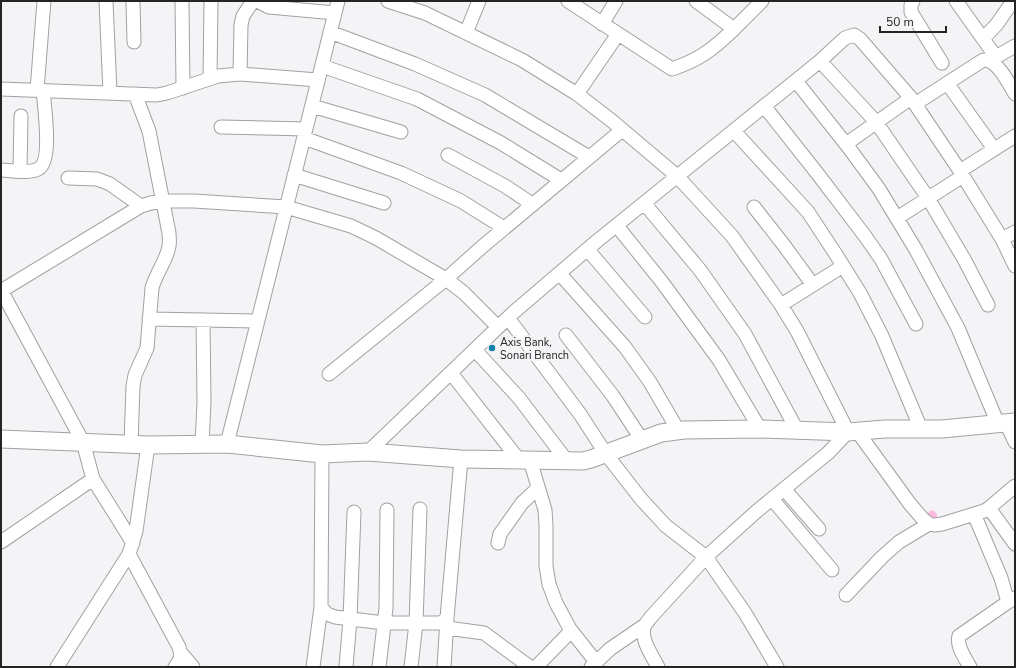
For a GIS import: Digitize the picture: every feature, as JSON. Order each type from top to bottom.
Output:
[{"type":"main road","points":[[1,438],[148,445],[227,444],[322,454],[368,452],[461,458],[583,461],[661,433],[678,430],[760,429],[852,432],[885,429],[942,429],[1006,423]]},
{"type":"street","points":[[1,170],[38,170],[44,161],[47,136],[40,90],[44,1]]},
{"type":"street","points":[[106,1],[110,93]]},
{"type":"street","points":[[133,1],[134,42]]},
{"type":"street","points":[[182,1],[183,88]]},
{"type":"street","points":[[210,79],[211,1]]},
{"type":"street","points":[[240,74],[241,25],[243,16],[253,1]]},
{"type":"street","points":[[227,444],[337,7],[268,7],[258,1]]},
{"type":"street","points":[[388,1],[425,13],[522,60],[577,94],[677,176],[732,236],[781,305],[797,331],[852,432],[910,504],[929,524],[942,524],[989,508],[1015,486]]},
{"type":"street","points":[[466,33],[479,1]]},
{"type":"street","points":[[568,1],[672,69],[687,64],[702,56],[717,45],[762,1]]},
{"type":"street","points":[[602,24],[616,1]]},
{"type":"street","points":[[696,1],[734,29]]},
{"type":"street","points":[[913,1],[910,5],[911,12],[942,63]]},
{"type":"street","points":[[956,1],[983,39],[996,66],[1015,94]]},
{"type":"street","points":[[983,39],[997,24],[1013,1]]},
{"type":"street","points":[[330,32],[415,64],[485,95],[589,157]]},
{"type":"street","points":[[577,94],[618,34]]},
{"type":"street","points":[[368,452],[508,318],[644,203],[796,81],[845,38],[854,35],[860,39],[913,101],[962,174],[1002,239],[1015,266]]},
{"type":"street","points":[[846,144],[876,122],[947,83],[980,62],[993,59],[1015,46]]},
{"type":"street","points":[[820,61],[876,122],[928,198],[964,259],[988,305]]},
{"type":"street","points":[[322,66],[417,99],[501,143],[561,180]]},
{"type":"street","points":[[1,89],[157,95],[218,76],[240,74],[318,80]]},
{"type":"street","points":[[796,81],[846,144],[879,189],[897,218],[958,328],[1015,442]]},
{"type":"street","points":[[947,83],[994,149]]},
{"type":"street","points":[[130,444],[135,375],[147,348],[152,288],[165,259],[169,244],[169,232],[149,131],[135,94]]},
{"type":"street","points":[[312,106],[401,132]]},
{"type":"street","points":[[764,106],[865,236],[881,259],[916,324]]},
{"type":"street","points":[[20,171],[21,116]]},
{"type":"street","points":[[221,127],[305,133],[401,173],[460,201],[504,228]]},
{"type":"street","points":[[329,374],[446,279],[532,204],[622,130]]},
{"type":"street","points":[[734,130],[808,212],[860,293],[882,336],[921,429]]},
{"type":"street","points":[[897,218],[962,174],[994,149],[1015,136]]},
{"type":"street","points":[[448,155],[505,186],[532,204]]},
{"type":"street","points":[[294,176],[384,203]]},
{"type":"street","points":[[68,178],[97,179],[110,184],[141,206]]},
{"type":"street","points":[[175,667],[180,660],[180,647],[149,590],[131,549],[93,479],[83,442],[1,291],[141,206],[151,203],[163,201],[194,201],[286,207],[351,226],[376,238],[446,279],[464,293],[498,328]]},
{"type":"street","points":[[644,203],[700,270],[745,334],[797,430]]},
{"type":"street","points":[[754,207],[813,285]]},
{"type":"street","points":[[617,226],[662,282],[719,360],[760,429]]},
{"type":"street","points":[[1002,239],[1015,232]]},
{"type":"street","points":[[588,250],[645,317]]},
{"type":"street","points":[[781,305],[843,266]]},
{"type":"street","points":[[560,274],[625,346],[650,382],[678,430]]},
{"type":"street","points":[[508,318],[580,414],[606,454],[641,498],[666,526],[706,557],[744,613],[777,667]]},
{"type":"street","points":[[149,319],[258,321]]},
{"type":"street","points":[[202,444],[204,402],[203,320]]},
{"type":"street","points":[[566,335],[613,396],[642,440]]},
{"type":"street","points":[[475,350],[519,398],[567,461]]},
{"type":"street","points":[[451,373],[524,460],[538,488],[544,510],[546,525],[546,566],[549,584],[556,603],[571,631],[593,665],[610,649],[645,625],[706,557],[757,511],[852,432]]},
{"type":"street","points":[[57,667],[131,549],[136,531],[148,445]]},
{"type":"street","points":[[313,667],[321,608],[322,454]]},
{"type":"street","points":[[444,667],[461,458]]},
{"type":"street","points":[[1,542],[93,479]]},
{"type":"street","points":[[498,543],[500,534],[522,503],[538,488]]},
{"type":"street","points":[[784,489],[819,529]]},
{"type":"street","points":[[772,499],[832,570]]},
{"type":"street","points":[[989,508],[1015,544]]},
{"type":"street","points":[[411,667],[416,623],[420,509]]},
{"type":"street","points":[[379,667],[386,608],[387,510]]},
{"type":"street","points":[[346,667],[350,618],[354,512]]},
{"type":"street","points":[[970,667],[960,649],[958,640],[959,636],[1012,600],[974,514]]},
{"type":"street","points":[[846,595],[882,557],[899,542],[929,524]]},
{"type":"street","points":[[321,608],[327,614],[335,617],[384,623],[447,623],[484,633],[530,667]]},
{"type":"street","points":[[645,625],[645,640],[658,667]]},
{"type":"street","points":[[536,667],[571,631]]},
{"type":"street","points":[[181,653],[192,667]]},
{"type":"building","points":[[933,510],[937,514],[937,517],[933,520],[927,514]]},
{"type":"place","name":"Axis Bank, Sonari Branch","points":[[492,348]]}]
